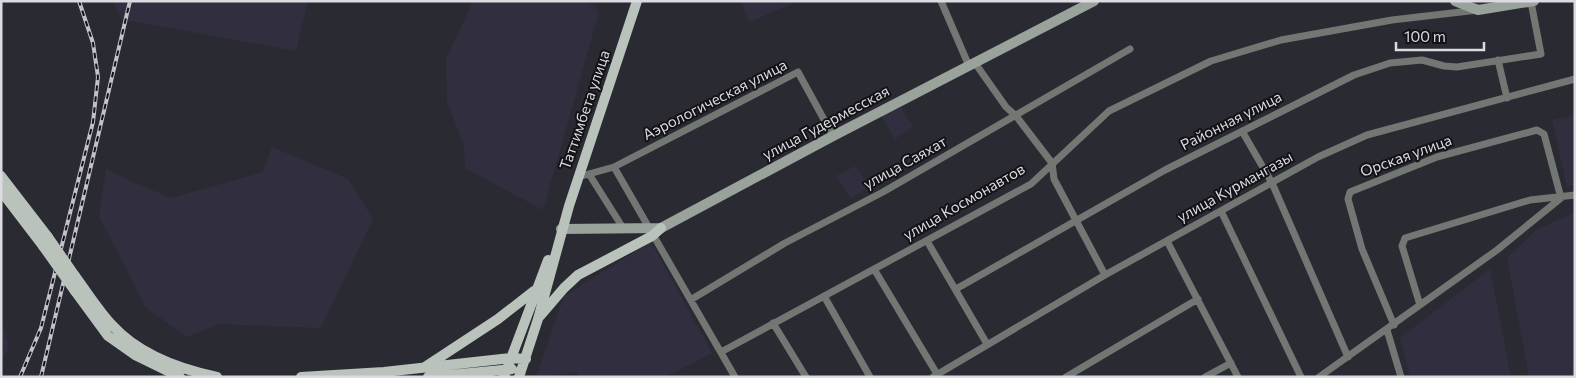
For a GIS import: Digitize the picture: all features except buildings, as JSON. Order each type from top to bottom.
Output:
[{"type":"main road","name":"Таттимбета улица","points":[[561,229],[637,1]]},
{"type":"main road","name":"улица Гудермесская","points":[[650,232],[661,228],[833,136],[1094,1]]},
{"type":"main road","points":[[1455,1],[1478,10]]},
{"type":"main road","name":"улица Космонавтов","points":[[1478,10],[1532,2]]},
{"type":"main road","points":[[1,176],[46,242],[74,291],[108,336],[134,356],[180,377]]},
{"type":"main road","points":[[1,191],[74,276],[112,326],[139,348],[171,364],[217,377]]},
{"type":"main road","points":[[561,229],[623,228],[650,232]]},
{"type":"main road","points":[[507,368],[535,290],[561,229]]},
{"type":"main road","points":[[301,377],[507,368],[521,373],[538,319],[561,229]]},
{"type":"main road","points":[[538,319],[564,288],[578,275],[650,232]]},
{"type":"main road","points":[[426,372],[535,290]]},
{"type":"main road","points":[[507,368],[526,359]]},
{"type":"street","points":[[941,1],[972,64],[1006,107],[1016,116],[1052,163],[1054,180],[1105,275]]},
{"type":"street","name":"Районная улица","points":[[956,290],[1076,220],[1242,131],[1354,75],[1390,63],[1422,60],[1456,67],[1541,54],[1532,2]]},
{"type":"street","name":"улица Космонавтов","points":[[721,352],[1031,184],[1109,111],[1211,61],[1281,40],[1392,20],[1478,10]]},
{"type":"street","name":"улица Саяхат","points":[[692,299],[785,243],[883,192],[1130,48]]},
{"type":"street","points":[[1498,60],[1506,98]]},
{"type":"street","name":"Аэрологическая улица","points":[[578,177],[614,167],[798,72],[833,136]]},
{"type":"street","name":"улица Курмангазы","points":[[935,376],[1105,275],[1318,157],[1367,135],[1575,79]]},
{"type":"street","name":"Орская улица","points":[[1394,325],[1362,249],[1348,199],[1350,192],[1437,157],[1537,130],[1544,134],[1561,198]]},
{"type":"street","points":[[1242,131],[1272,183],[1348,357]]},
{"type":"street","points":[[614,167],[650,232],[692,299],[735,377]]},
{"type":"street","points":[[589,174],[623,228]]},
{"type":"street","points":[[1420,305],[1402,246],[1405,238],[1530,200],[1575,195]]},
{"type":"street","points":[[1319,377],[1497,250],[1561,198]]},
{"type":"street","points":[[1221,211],[1301,377]]},
{"type":"street","points":[[1167,240],[1238,377]]},
{"type":"street","points":[[927,241],[987,344]]},
{"type":"street","points":[[874,269],[935,376]]},
{"type":"street","points":[[824,296],[870,377]]},
{"type":"street","points":[[1066,377],[1198,299]]},
{"type":"street","points":[[773,323],[806,377]]},
{"type":"street","points":[[1386,330],[1400,377]]},
{"type":"street","points":[[1205,377],[1231,363]]},
{"type":"shaded area","points":[[113,1],[308,1],[296,51],[121,19]]},
{"type":"shaded area","points":[[473,1],[588,1],[599,12],[543,210],[465,168],[464,145],[447,102],[446,59]]},
{"type":"shaded area","points":[[741,1],[798,1],[749,22]]},
{"type":"shaded area","points":[[899,105],[913,126],[895,139],[881,116]]},
{"type":"shaded area","points":[[1575,115],[1575,185],[1567,187],[1552,120]]},
{"type":"shaded area","points":[[272,147],[348,179],[373,219],[321,328],[219,324],[187,337],[145,307],[99,216],[106,168],[130,181],[171,198],[263,172]]},
{"type":"shaded area","points":[[855,166],[869,186],[851,199],[836,176]]},
{"type":"shaded area","points":[[1575,212],[1575,377],[1529,377],[1507,258],[1535,231]]},
{"type":"shaded area","points":[[651,242],[712,353],[665,377],[579,377],[577,372],[536,377],[564,296]]},
{"type":"shaded area","points":[[1490,269],[1511,377],[1410,377],[1400,338]]},
{"type":"shaded area","points":[[1,316],[9,349],[1,360]]},
{"type":"railway","points":[[20,377],[41,328],[93,122],[98,77],[93,43],[79,1]]},
{"type":"railway","points":[[41,377],[130,1]]}]
